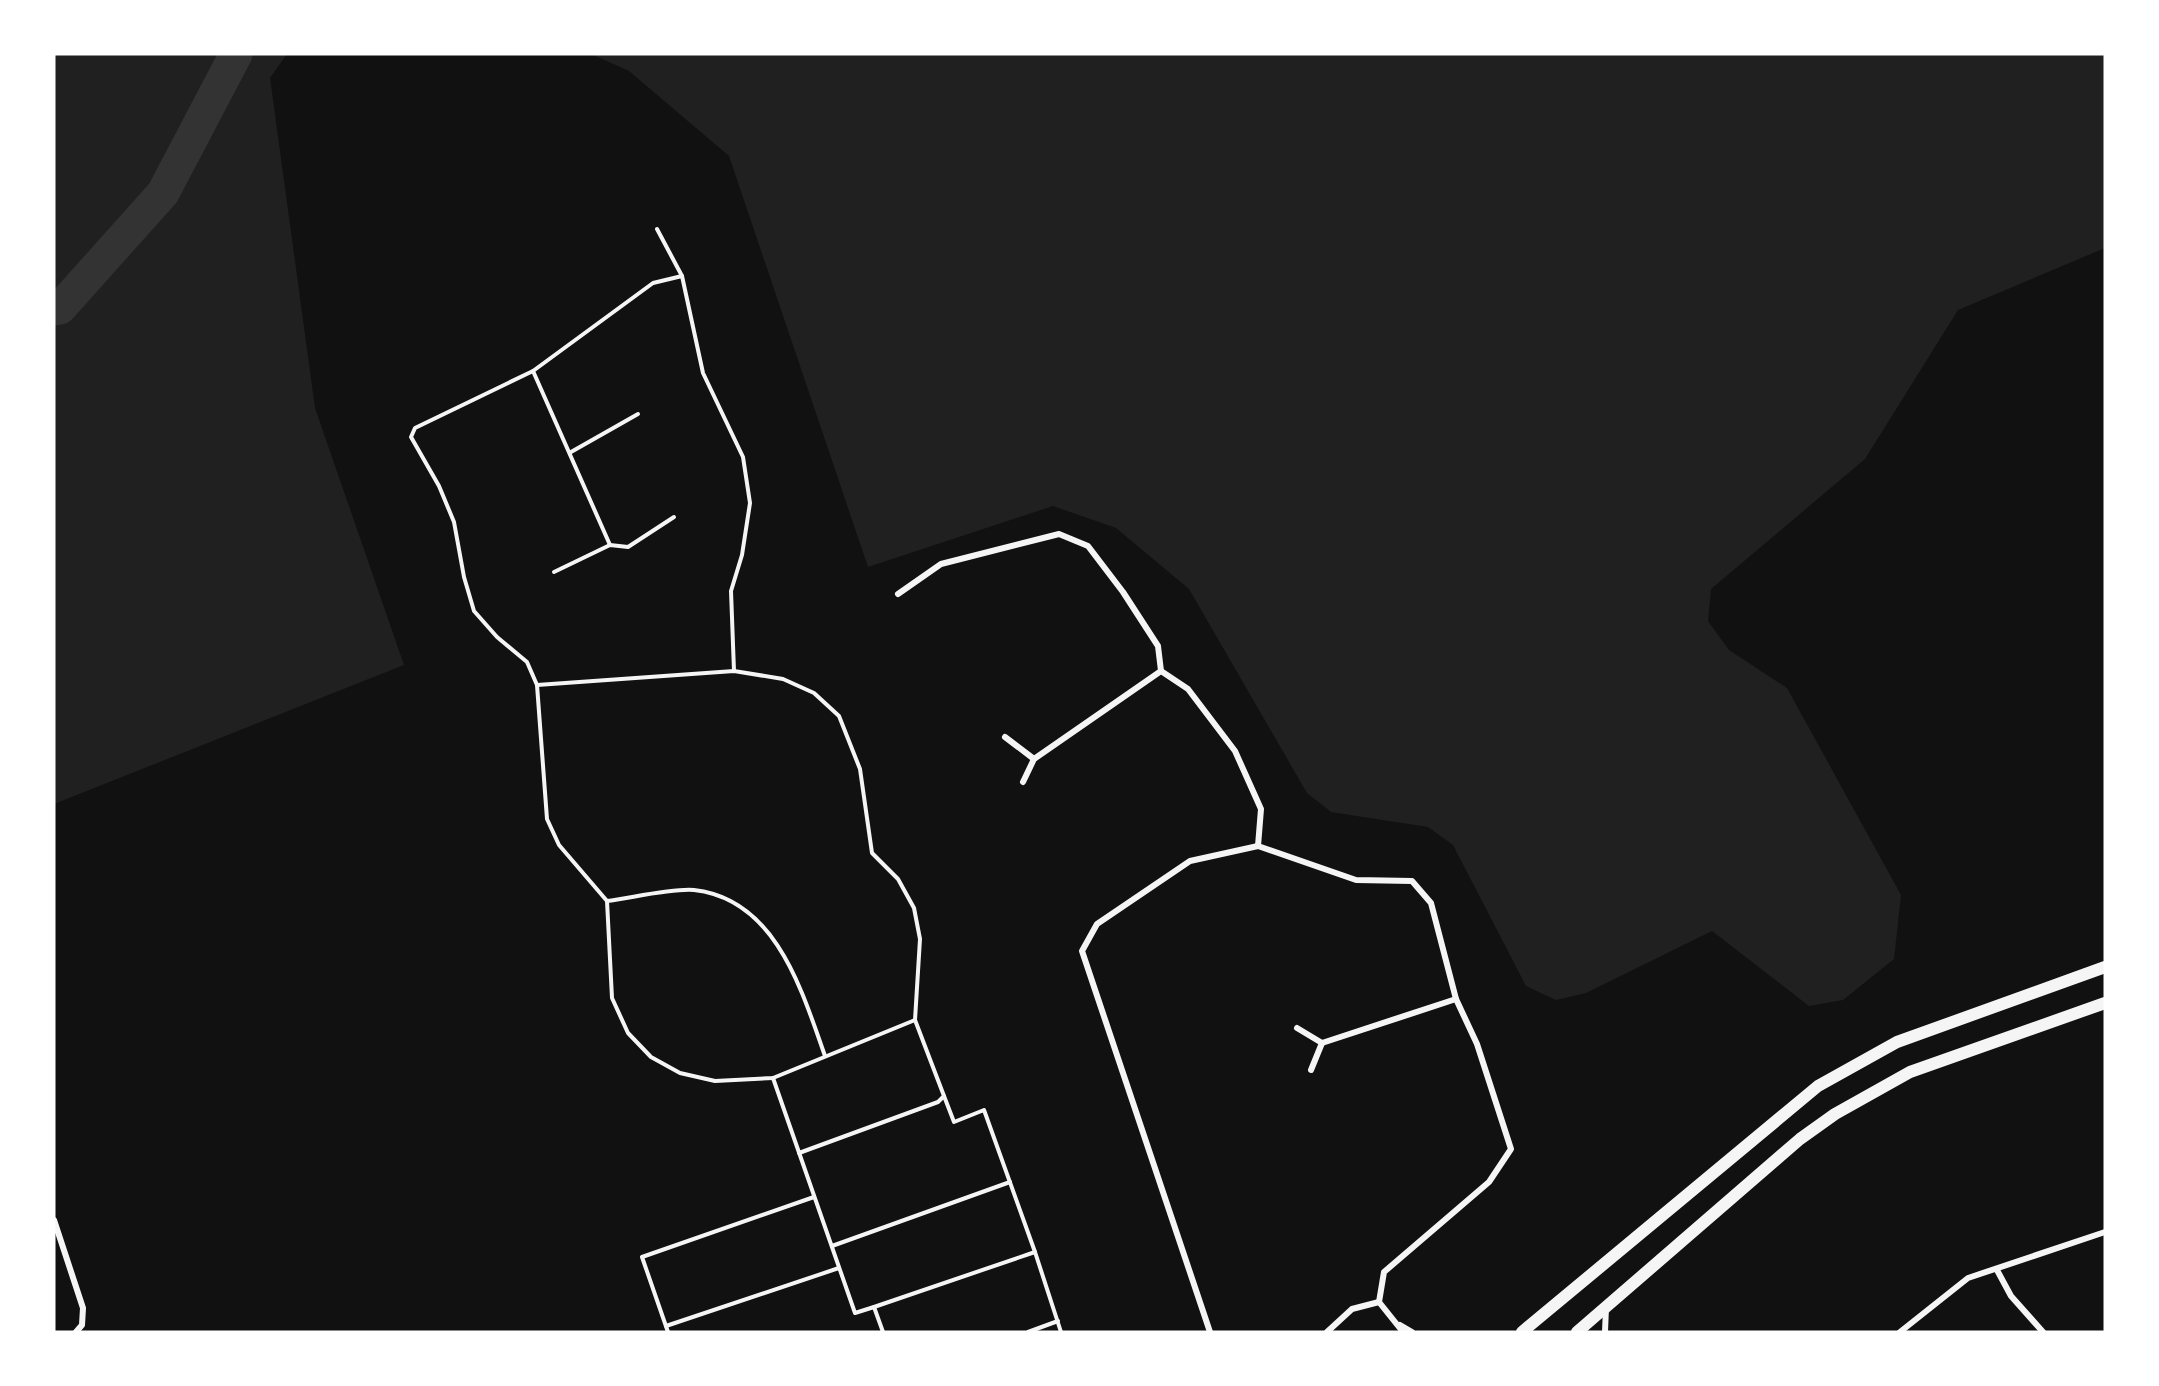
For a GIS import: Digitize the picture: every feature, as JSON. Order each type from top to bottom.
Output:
[{"type":"main road","points":[[1522,1332],[1818,1086],[1897,1042],[2105,967]]},
{"type":"main road","points":[[1577,1332],[1800,1139],[1869,1094],[1910,1072],[2105,1003]]},
{"type":"street","points":[[898,594],[941,564],[1059,534],[1088,546],[1123,592],[1158,646],[1161,671],[1188,689],[1235,751],[1261,809],[1258,846]]},
{"type":"street","points":[[1023,782],[1034,759],[1161,671]]},
{"type":"street","points":[[1005,737],[1034,759]]},
{"type":"street","points":[[1210,1332],[1082,951],[1097,924],[1190,861],[1258,846],[1356,880],[1413,881],[1431,903],[1456,999],[1477,1044],[1511,1149],[1489,1182],[1384,1272],[1379,1302]]},
{"type":"street","points":[[1297,1028],[1322,1043],[1456,999]]},
{"type":"street","points":[[1311,1070],[1322,1043]]},
{"type":"street","points":[[54,1220],[85,1317],[77,1332]]},
{"type":"street","points":[[1900,1332],[1968,1278],[2105,1232]]},
{"type":"street","points":[[1997,1270],[2012,1296],[2043,1332]]},
{"type":"street","points":[[1379,1302],[1399,1324],[1403,1332]]},
{"type":"street","points":[[1327,1332],[1352,1309],[1379,1302]]},
{"type":"street","points":[[1605,1332],[1606,1307]]},
{"type":"street","points":[[1399,1324],[1412,1332]]},
{"type":"lane","points":[[657,229],[682,276],[703,373],[743,457],[750,503],[742,555],[731,591],[734,671]]},
{"type":"lane","points":[[682,276],[653,282],[533,371],[415,428],[411,437],[439,486],[454,522],[464,577],[474,611],[497,637],[527,662],[537,685],[547,819],[559,845],[607,901],[612,998],[628,1033],[651,1057],[680,1073],[716,1081],[773,1078],[915,1020]]},
{"type":"lane","points":[[533,371],[571,452],[610,545]]},
{"type":"lane","points":[[571,452],[638,414]]},
{"type":"lane","points":[[554,572],[610,545],[628,547],[674,517]]},
{"type":"lane","points":[[537,685],[734,671],[783,679],[814,693],[839,716],[860,769],[872,853],[898,879],[915,908],[920,939],[915,1020],[954,1122],[984,1110],[1062,1332]]},
{"type":"lane","points":[[607,901],[692,890],[724,897],[753,917],[781,949],[799,981],[825,1056]]},
{"type":"lane","points":[[773,1078],[855,1313],[1035,1252]]},
{"type":"lane","points":[[799,1153],[938,1102],[944,1096]]},
{"type":"lane","points":[[832,1246],[1010,1182]]},
{"type":"lane","points":[[668,1332],[642,1257],[814,1197]]},
{"type":"lane","points":[[666,1326],[839,1268]]},
{"type":"lane","points":[[874,1307],[883,1332]]},
{"type":"lane","points":[[1028,1332],[1058,1322]]},
{"type":"shaded area","points":[[54,54],[287,54],[270,78],[315,408],[404,665],[54,804]]},
{"type":"shaded area","points":[[591,54],[2105,54],[2105,248],[1958,310],[1865,459],[1711,589],[1708,621],[1729,650],[1787,688],[1901,895],[1894,959],[1843,1000],[1809,1006],[1712,931],[1586,993],[1556,1000],[1526,986],[1453,845],[1428,827],[1331,812],[1307,793],[1189,589],[1116,528],[1053,506],[868,567],[729,156],[629,71]]},
{"type":"waterway","points":[[54,309],[60,308],[163,193],[236,54]]}]
